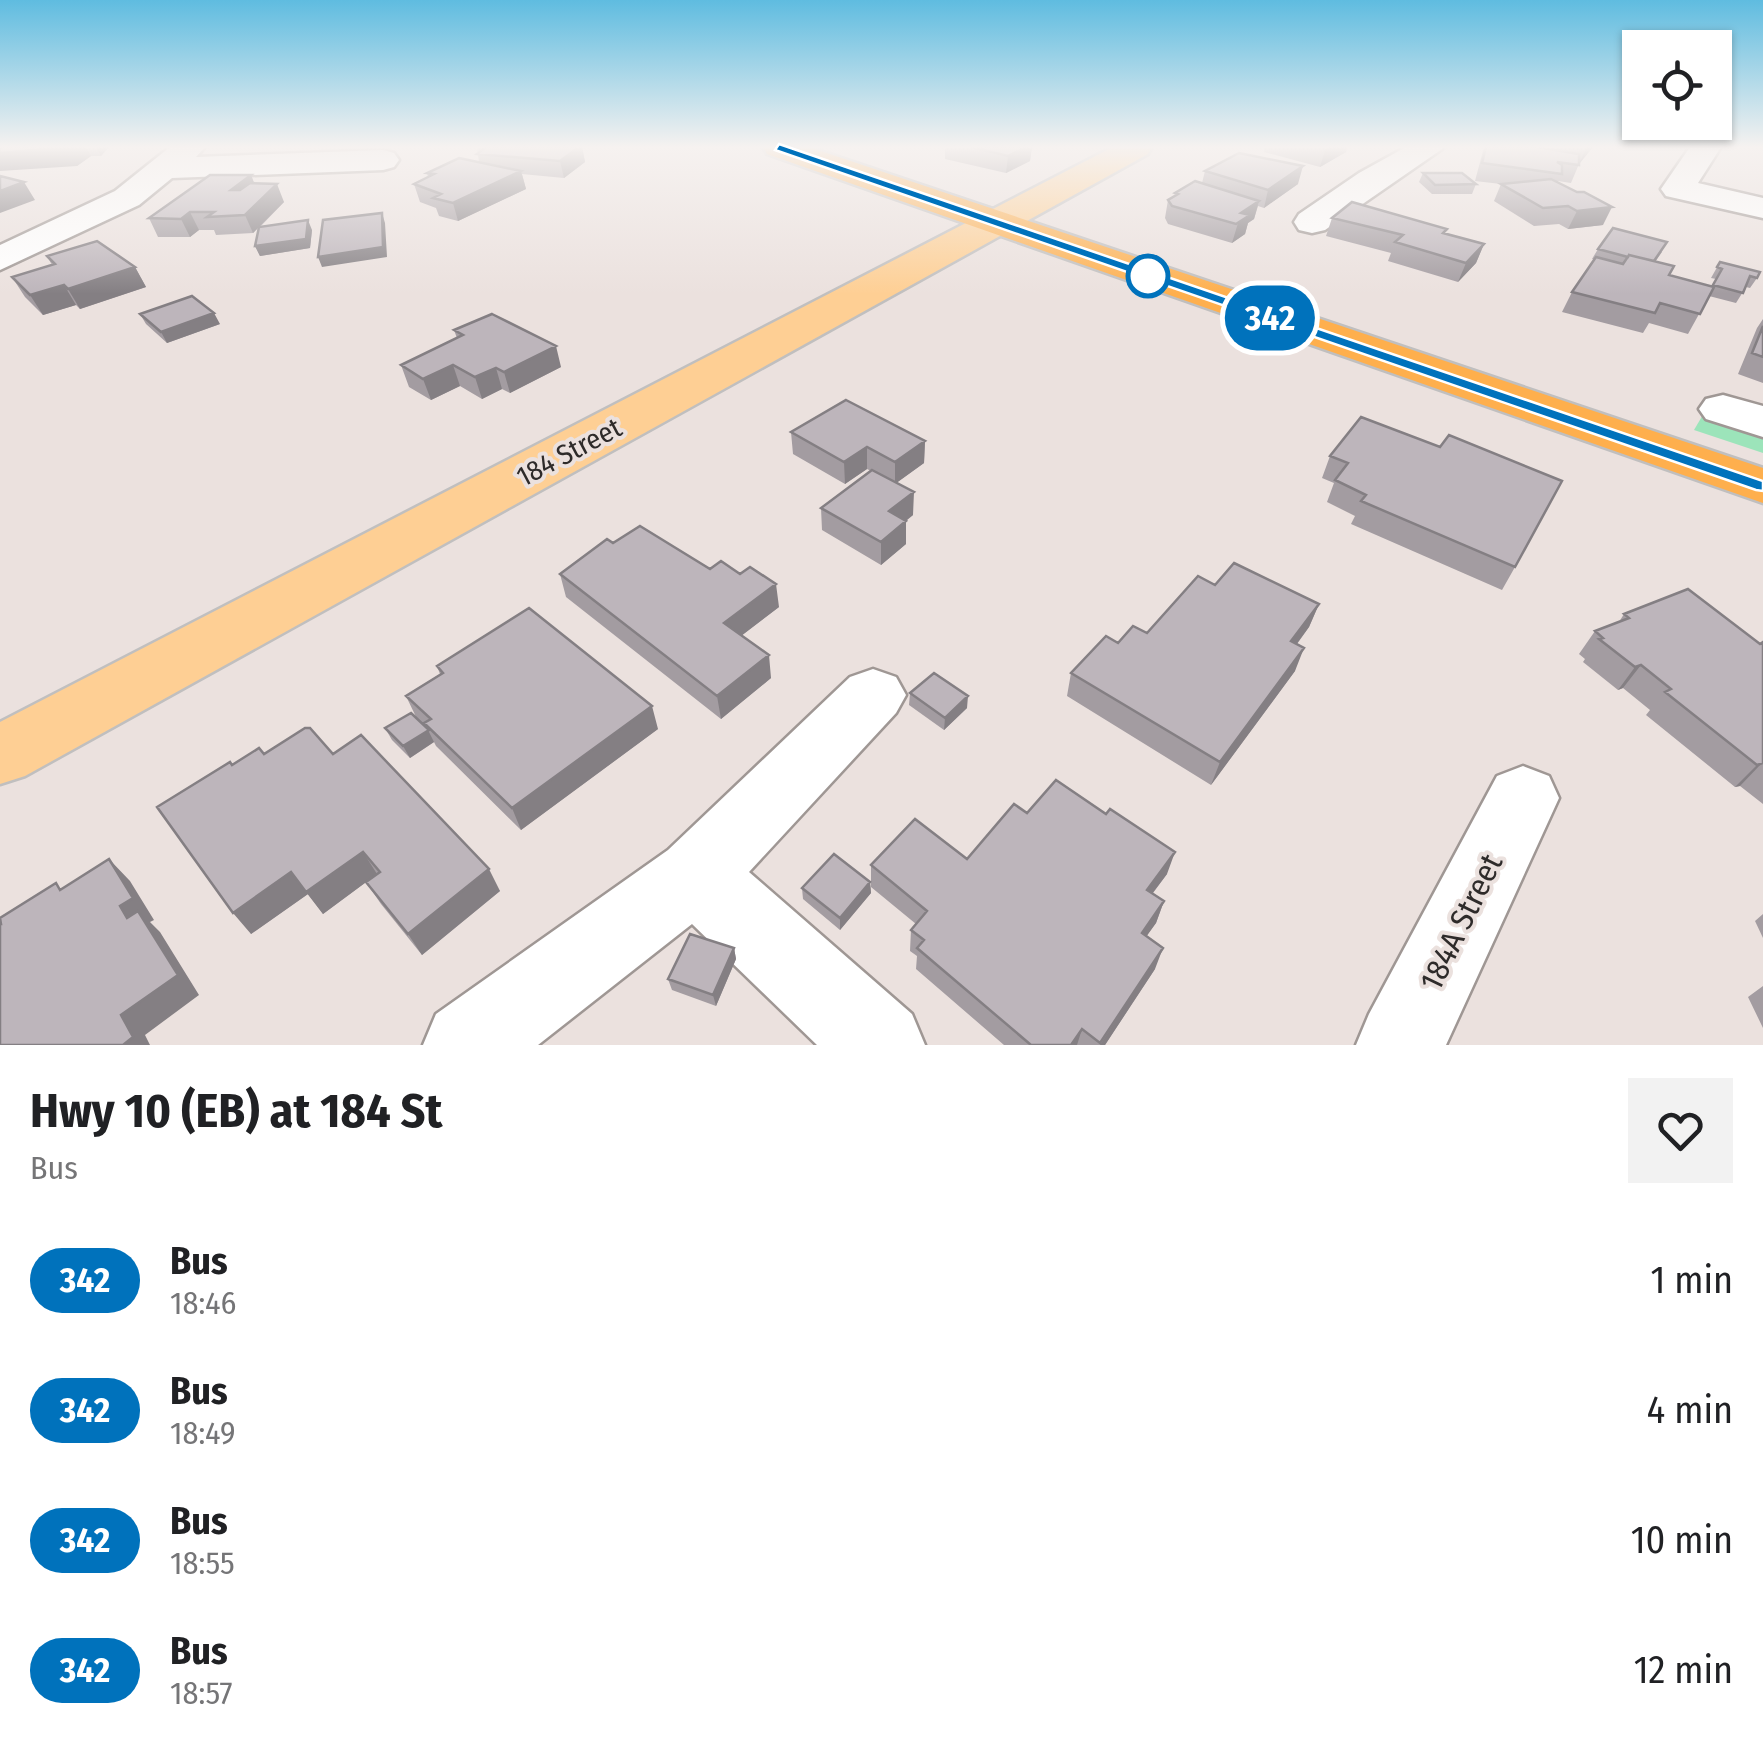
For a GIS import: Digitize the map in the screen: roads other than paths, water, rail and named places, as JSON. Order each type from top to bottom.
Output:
[{"type":"highway","points":[[915,196],[1763,486]]},
{"type":"main road","name":"184 Street","points":[[0,755],[1047,196]]},
{"type":"street","points":[[0,259],[130,196]]},
{"type":"street","points":[[1312,222],[1348,196]]},
{"type":"street","points":[[1708,196],[1763,208]]},
{"type":"street","points":[[467,1045],[695,875],[873,694]]},
{"type":"street","name":"184A Street","points":[[1400,1045],[1522,798]]},
{"type":"street","points":[[695,875],[881,1045]]}]
